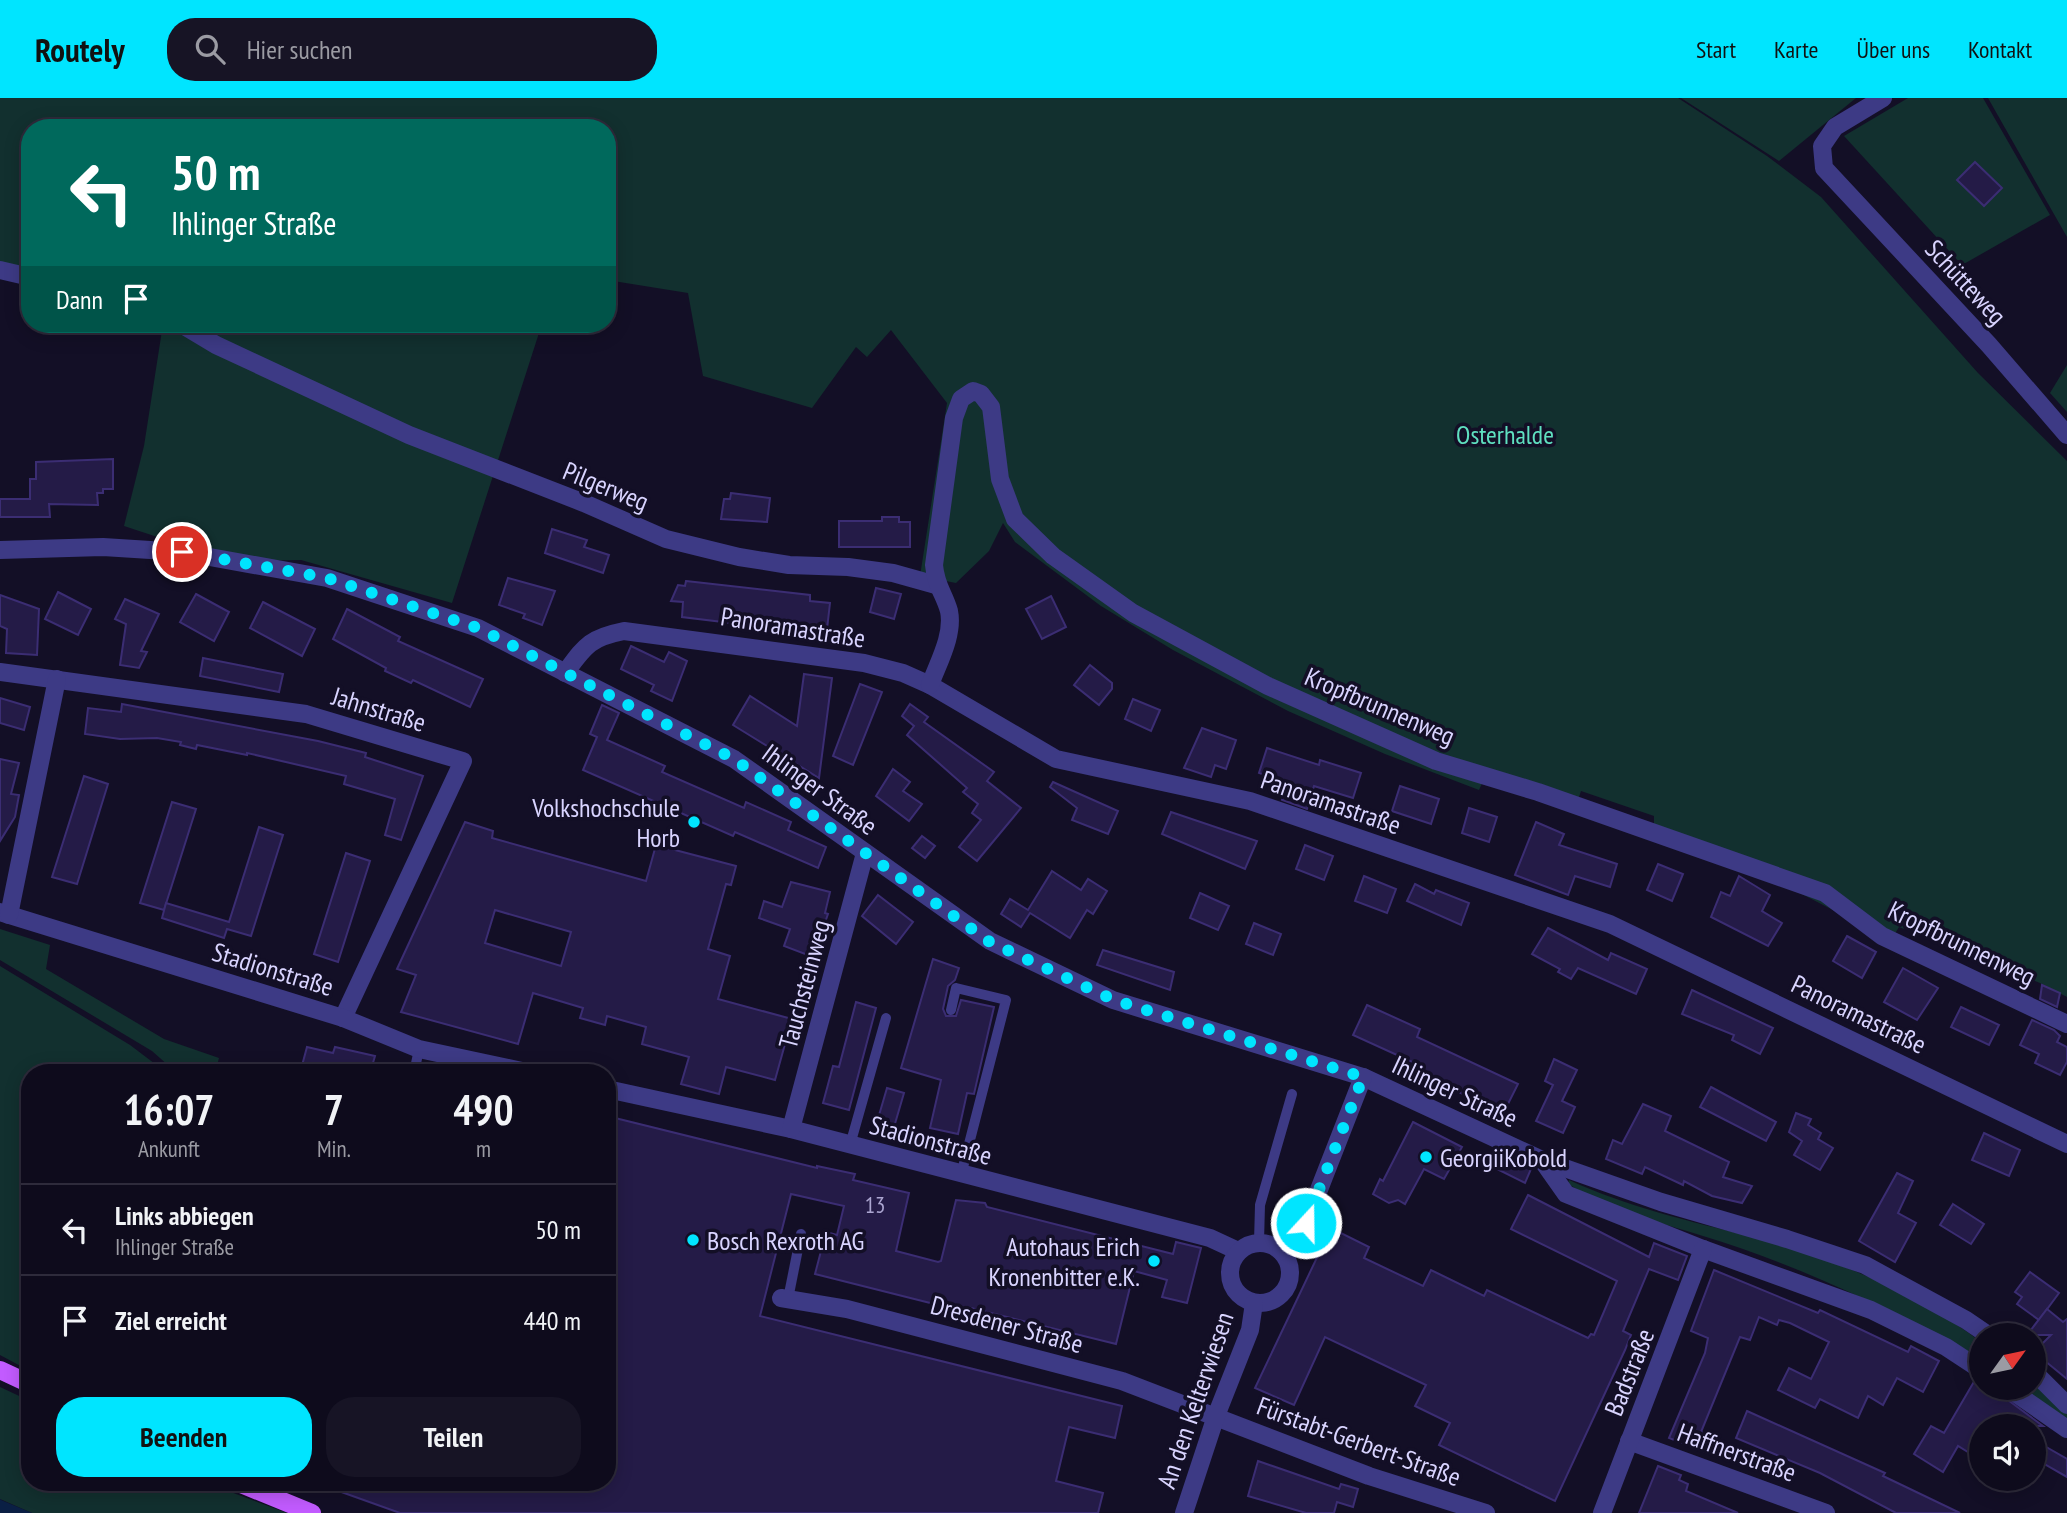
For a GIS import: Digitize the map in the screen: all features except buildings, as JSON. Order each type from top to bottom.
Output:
[{"type":"main road","points":[[0,1370],[21,1380]]},
{"type":"main road","points":[[258,1491],[312,1513]]},
{"type":"street","name":"Schütteweg","points":[[1883,98],[1835,127],[1822,146],[1824,168],[1989,345],[2067,435]]},
{"type":"street","points":[[0,270],[21,275]]},
{"type":"street","name":"Pilgerweg","points":[[196,333],[216,345],[409,435],[583,503],[666,539],[739,557],[789,565],[859,568],[893,573],[936,585]]},
{"type":"street","name":"Kropfbrunnenweg","points":[[936,585],[934,565],[950,436],[957,406],[961,398],[972,391],[981,394],[991,407],[1000,479],[1015,519],[1053,556],[1133,613],[1268,686],[1436,761],[1538,792],[1825,893],[1882,936],[2067,1024]]},
{"type":"street","name":"Ihlinger Straße","points":[[0,550],[103,547],[182,552],[327,578],[478,628],[734,759],[990,942],[1114,1000],[1363,1077],[1542,1160],[1661,1202],[1865,1265],[1970,1323]]},
{"type":"street","points":[[930,685],[948,637],[949,612],[936,585]]},
{"type":"street","name":"Panoramastraße","points":[[565,673],[587,643],[600,636],[624,631],[864,663],[903,673],[930,685],[1056,759],[1250,801],[1610,924],[2067,1144]]},
{"type":"street","name":"Jahnstraße","points":[[0,672],[306,714],[463,761],[344,1018]]},
{"type":"street","points":[[4,914],[57,679]]},
{"type":"street","name":"Tauchsteinweg","points":[[791,1129],[864,853]]},
{"type":"street","name":"Stadionstraße","points":[[4,914],[344,1018],[419,1049],[489,1064]]},
{"type":"street","points":[[1238,1251],[1259,1242],[1281,1251],[1306,1223],[1363,1077]]},
{"type":"street","name":"Stadionstraße","points":[[616,1091],[791,1129],[1210,1238],[1238,1251]]},
{"type":"street","name":"Ihlinger Straße","points":[[1542,1160],[1566,1194],[1703,1249],[1871,1310],[1946,1347],[1969,1362]]},
{"type":"street","name":"Badstraße","points":[[1602,1513],[1671,1339],[1703,1249]]},
{"type":"street","name":"An den Kelterwiesen","points":[[1238,1251],[1229,1269],[1229,1278],[1238,1294],[1254,1303],[1272,1301],[1286,1288],[1290,1268],[1281,1251]]},
{"type":"street","name":"Dresdener Straße","points":[[785,1298],[847,1309],[1122,1381],[1216,1416]]},
{"type":"street","name":"An den Kelterwiesen","points":[[1184,1513],[1216,1416],[1250,1330],[1254,1303]]},
{"type":"street","points":[[2046,1384],[2067,1405]]},
{"type":"street","points":[[2025,1400],[2067,1429]]},
{"type":"street","name":"Fürstabt-Gerbert-Straße","points":[[1216,1416],[1369,1476],[1486,1513]]},
{"type":"street","name":"Haffnerstraße","points":[[1629,1441],[1826,1513]]},
{"type":"lane","points":[[951,1010],[956,988],[1006,1000],[961,1175]]},
{"type":"lane","points":[[850,1145],[886,1018]]},
{"type":"lane","points":[[416,1064],[419,1049]]},
{"type":"lane","points":[[1259,1242],[1260,1205],[1292,1094]]},
{"type":"lane","points":[[785,1298],[801,1234]]},
{"type":"green space","name":"Osterhalde","points":[[0,98],[1678,98],[1767,156],[1821,197],[1978,373],[2067,461],[2067,997],[2040,983],[1899,927],[1891,940],[1796,891],[1654,828],[1654,816],[1581,791],[1578,800],[1488,770],[1479,790],[1385,754],[1288,711],[1173,650],[1101,606],[1015,542],[1003,523],[989,551],[956,583],[920,576],[947,403],[891,330],[867,357],[856,347],[812,408],[703,376],[688,293],[616,281],[616,119],[21,119],[21,273],[0,267]]},
{"type":"green space","points":[[1681,98],[1856,98],[1779,161]]},
{"type":"green space","points":[[1908,98],[1983,98],[2050,215],[1962,265],[1844,136]]},
{"type":"green space","points":[[1988,98],[2067,98],[2067,237]]},
{"type":"green space","points":[[162,333],[538,333],[452,603],[301,560],[230,561],[124,526],[144,446]]},
{"type":"green space","points":[[2067,365],[2067,412],[2050,393]]},
{"type":"green space","points":[[0,929],[50,945],[46,969],[164,1039],[219,1058],[217,1064],[167,1064],[152,1051],[0,960]]},
{"type":"green space","points":[[0,966],[130,1045],[155,1064],[21,1064],[21,1366],[0,1355]]},
{"type":"green space","points":[[1569,1180],[1636,1206],[1782,1245],[1842,1266],[1902,1293],[1957,1324],[1969,1333],[1969,1354],[1894,1314],[1774,1260],[1609,1205],[1568,1184]]},
{"type":"green space","points":[[0,1387],[21,1397],[21,1491],[228,1491],[287,1513],[32,1513],[0,1499]]},
{"type":"green space","points":[[2046,1395],[2067,1413],[2067,1420],[2038,1400],[2046,1400]]},
{"type":"water","points":[[1,1500],[32,1513],[0,1513]]},
{"type":"place","name":"Volkshochschule Horb","points":[[694,822]]},
{"type":"place","name":"GeorgiiKobold","points":[[1426,1157]]},
{"type":"place","name":"Bosch Rexroth AG","points":[[693,1240]]},
{"type":"place","name":"Autohaus Erich Kronenbitter e.K.","points":[[1154,1261]]},
{"type":"route","points":[[182,552],[327,578],[379,593],[478,628],[734,759],[990,942],[1114,1000],[1363,1077],[1306,1223]]}]
